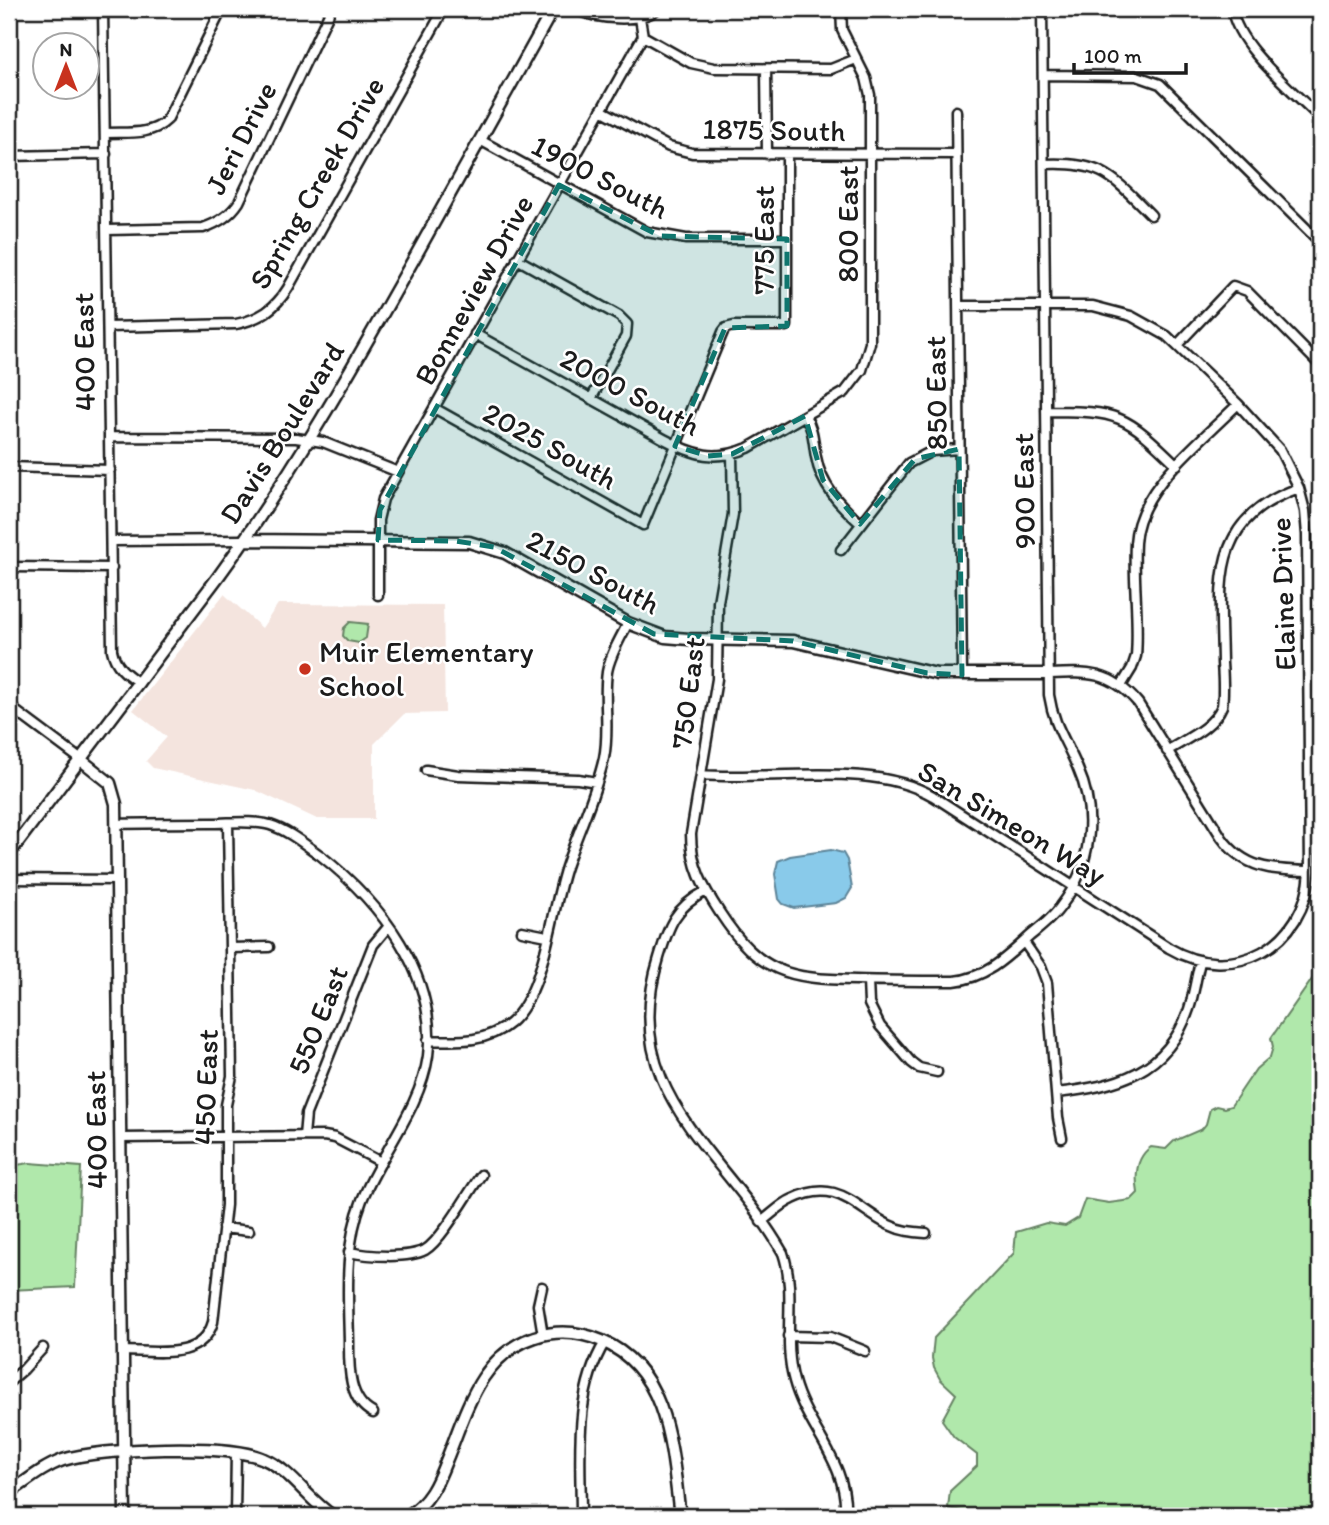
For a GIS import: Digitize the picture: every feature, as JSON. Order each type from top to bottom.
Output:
[{"type":"street","name":"400 East","points":[[103,9],[113,657],[120,668],[139,683]]},
{"type":"street","points":[[106,133],[148,131],[167,120],[222,9]]},
{"type":"street","name":"Jeri Drive","points":[[107,230],[203,228],[228,215],[239,202],[331,9]]},
{"type":"street","name":"Spring Creek Drive","points":[[108,327],[236,324],[255,319],[272,309],[288,288],[444,9]]},
{"type":"street","name":"Davis Boulevard","points":[[9,854],[245,540],[311,440],[553,9]]},
{"type":"street","points":[[576,9],[595,16],[640,18],[657,9]]},
{"type":"street","name":"800 East","points":[[805,416],[845,391],[862,370],[868,352],[871,327],[870,89],[842,30],[841,9]]},
{"type":"street","name":"900 East","points":[[868,981],[954,981],[970,979],[991,970],[1057,911],[1073,887],[1088,845],[1089,805],[1078,768],[1055,725],[1049,695],[1042,9]]},
{"type":"street","points":[[1232,9],[1237,29],[1247,44],[1320,118]]},
{"type":"street","points":[[640,18],[643,36],[681,58],[703,66],[726,69],[835,69],[856,59]]},
{"type":"street","name":"Bonneview Drive","points":[[378,595],[380,510],[398,472],[643,36]]},
{"type":"street","name":"775 East","points":[[766,69],[767,154]]},
{"type":"street","points":[[1043,75],[1137,76],[1160,84],[1320,242]]},
{"type":"street","name":"1875 South","points":[[601,110],[668,147],[704,154],[956,154]]},
{"type":"street","name":"850 East","points":[[956,111],[962,675]]},
{"type":"street","name":"1900 South","points":[[480,140],[635,227],[660,236],[686,239],[787,239]]},
{"type":"street","points":[[9,156],[106,154]]},
{"type":"street","name":"775 East","points":[[676,445],[726,328],[787,326],[787,154]]},
{"type":"street","points":[[1044,164],[1075,163],[1101,170],[1118,181],[1151,215]]},
{"type":"street","points":[[517,259],[619,316],[627,324],[626,336],[591,399]]},
{"type":"street","points":[[1178,344],[1233,286],[1237,286],[1247,291],[1320,365]]},
{"type":"street","name":"Elaine Drive","points":[[958,306],[1080,305],[1118,312],[1143,321],[1178,344],[1238,404],[1280,450],[1299,488],[1307,535],[1309,884],[1302,909],[1282,938],[1272,946],[1249,958],[1224,963],[1200,962]]},
{"type":"street","name":"2000 South","points":[[475,334],[676,445],[708,456],[732,454],[805,416]]},
{"type":"street","points":[[1121,686],[1136,656],[1135,544],[1138,525],[1149,498],[1177,465],[1238,404]]},
{"type":"street","name":"2025 South","points":[[434,408],[643,525],[676,445]]},
{"type":"street","points":[[1046,411],[1098,412],[1122,419],[1143,432],[1177,465]]},
{"type":"street","points":[[805,416],[812,429],[815,456],[823,480],[835,499],[861,524]]},
{"type":"street","points":[[110,437],[279,437],[311,440],[323,442],[398,472]]},
{"type":"street","points":[[841,550],[900,472],[915,459],[932,451],[959,449]]},
{"type":"street","name":"750 East","points":[[732,454],[733,514],[719,602],[717,679],[691,845],[694,866],[706,891],[744,946],[769,965],[807,978],[868,981]]},
{"type":"street","points":[[9,467],[110,470]]},
{"type":"street","points":[[1167,751],[1213,722],[1222,706],[1222,575],[1230,543],[1252,514],[1284,493],[1299,488]]},
{"type":"street","name":"2150 South","points":[[111,541],[456,541],[494,547],[628,623],[654,634],[677,639],[793,641],[927,673],[1049,674]]},
{"type":"street","points":[[9,566],[112,568]]},
{"type":"street","points":[[428,1040],[475,1040],[489,1035],[507,1025],[522,1010],[533,992],[566,866],[580,835],[597,782],[607,739],[608,668],[628,623]]},
{"type":"street","points":[[1309,673],[1318,673]]},
{"type":"street","points":[[1049,674],[1090,674],[1121,686],[1138,704],[1222,838],[1236,855],[1266,869],[1310,871]]},
{"type":"street","points":[[9,706],[80,759]]},
{"type":"street","name":"400 East","points":[[80,759],[113,787],[117,824],[125,1516]]},
{"type":"street","points":[[426,770],[458,775],[597,782]]},
{"type":"street","name":"San Simeon Way","points":[[701,775],[872,776],[900,781],[933,796],[1176,952],[1200,962]]},
{"type":"street","name":"450 East","points":[[123,1351],[187,1350],[207,1337],[213,1322],[226,1194],[226,1105],[232,1070],[229,823]]},
{"type":"street","points":[[117,824],[268,825],[294,836],[351,881],[410,958],[427,1012],[428,1054],[421,1083],[358,1212],[349,1252],[351,1376],[360,1404],[373,1413]]},
{"type":"street","points":[[9,879],[117,880]]},
{"type":"street","points":[[706,891],[684,905],[674,916],[667,931],[650,991],[651,1043],[664,1086],[680,1114],[776,1241],[786,1263],[790,1363],[796,1391],[837,1469],[844,1494],[845,1516]]},
{"type":"street","name":"550 East","points":[[304,1136],[306,1114],[375,940],[388,927]]},
{"type":"street","points":[[522,931],[547,936]]},
{"type":"street","points":[[1024,942],[1041,967],[1047,983],[1062,1138]]},
{"type":"street","points":[[230,948],[269,947]]},
{"type":"street","points":[[1056,1093],[1117,1083],[1139,1072],[1157,1058],[1171,1042],[1186,1017],[1200,962]]},
{"type":"street","points":[[868,981],[869,1004],[880,1026],[911,1062],[919,1068],[937,1072]]},
{"type":"street","points":[[120,1138],[335,1138],[381,1162]]},
{"type":"street","points":[[349,1252],[365,1255],[411,1254],[426,1249],[438,1238],[481,1175]]},
{"type":"street","points":[[761,1222],[794,1199],[810,1194],[828,1193],[853,1200],[896,1228],[926,1234]]},
{"type":"street","points":[[223,1228],[249,1231]]},
{"type":"street","points":[[542,1287],[538,1305],[543,1335]]},
{"type":"street","points":[[407,1516],[422,1506],[435,1486],[475,1388],[484,1373],[508,1350],[523,1341],[543,1335],[573,1333],[605,1342],[634,1363],[657,1398],[670,1440],[680,1516]]},
{"type":"street","points":[[788,1336],[830,1337],[865,1351]]},
{"type":"street","points":[[580,1516],[584,1396],[594,1363],[605,1342]]},
{"type":"street","points":[[9,1382],[43,1348]]},
{"type":"street","points":[[9,1493],[43,1469],[83,1454],[124,1450],[236,1452],[264,1459],[279,1468],[333,1516]]},
{"type":"street","points":[[235,1516],[236,1452]]},
{"type":"highlighted area","points":[[559,185],[660,236],[787,239],[787,326],[725,328],[675,446],[708,456],[732,454],[805,416],[823,480],[860,524],[915,459],[959,449],[962,675],[927,673],[793,641],[654,634],[494,547],[456,541],[378,540],[380,510]]},
{"type":"shaded area","name":"Muir Elementary School","points":[[224,594],[262,628],[278,604],[443,605],[445,713],[404,714],[374,744],[374,819],[317,819],[255,790],[153,768],[146,761],[167,737],[133,710]]},
{"type":"green space","points":[[350,622],[368,624],[366,638],[359,643],[348,641],[343,636],[344,628]]},
{"type":"green space","points":[[1320,968],[1320,1516],[984,1516],[948,1508],[950,1491],[977,1466],[977,1455],[954,1437],[942,1420],[956,1394],[940,1379],[934,1368],[934,1338],[1014,1253],[1016,1232],[1046,1223],[1065,1226],[1078,1218],[1085,1199],[1109,1203],[1131,1200],[1138,1193],[1138,1167],[1146,1151],[1151,1147],[1166,1149],[1174,1141],[1202,1129],[1210,1109],[1216,1106],[1231,1106],[1256,1069],[1270,1057],[1273,1047],[1271,1038]]},
{"type":"green space","points":[[30,1163],[81,1167],[75,1287],[9,1290],[9,1166]]},
{"type":"water","points":[[831,850],[843,853],[847,860],[852,888],[846,898],[836,903],[794,908],[783,904],[779,899],[775,874],[778,861],[790,856]]},
{"type":"place","name":"Muir Elementary School","points":[[305,669]]}]
